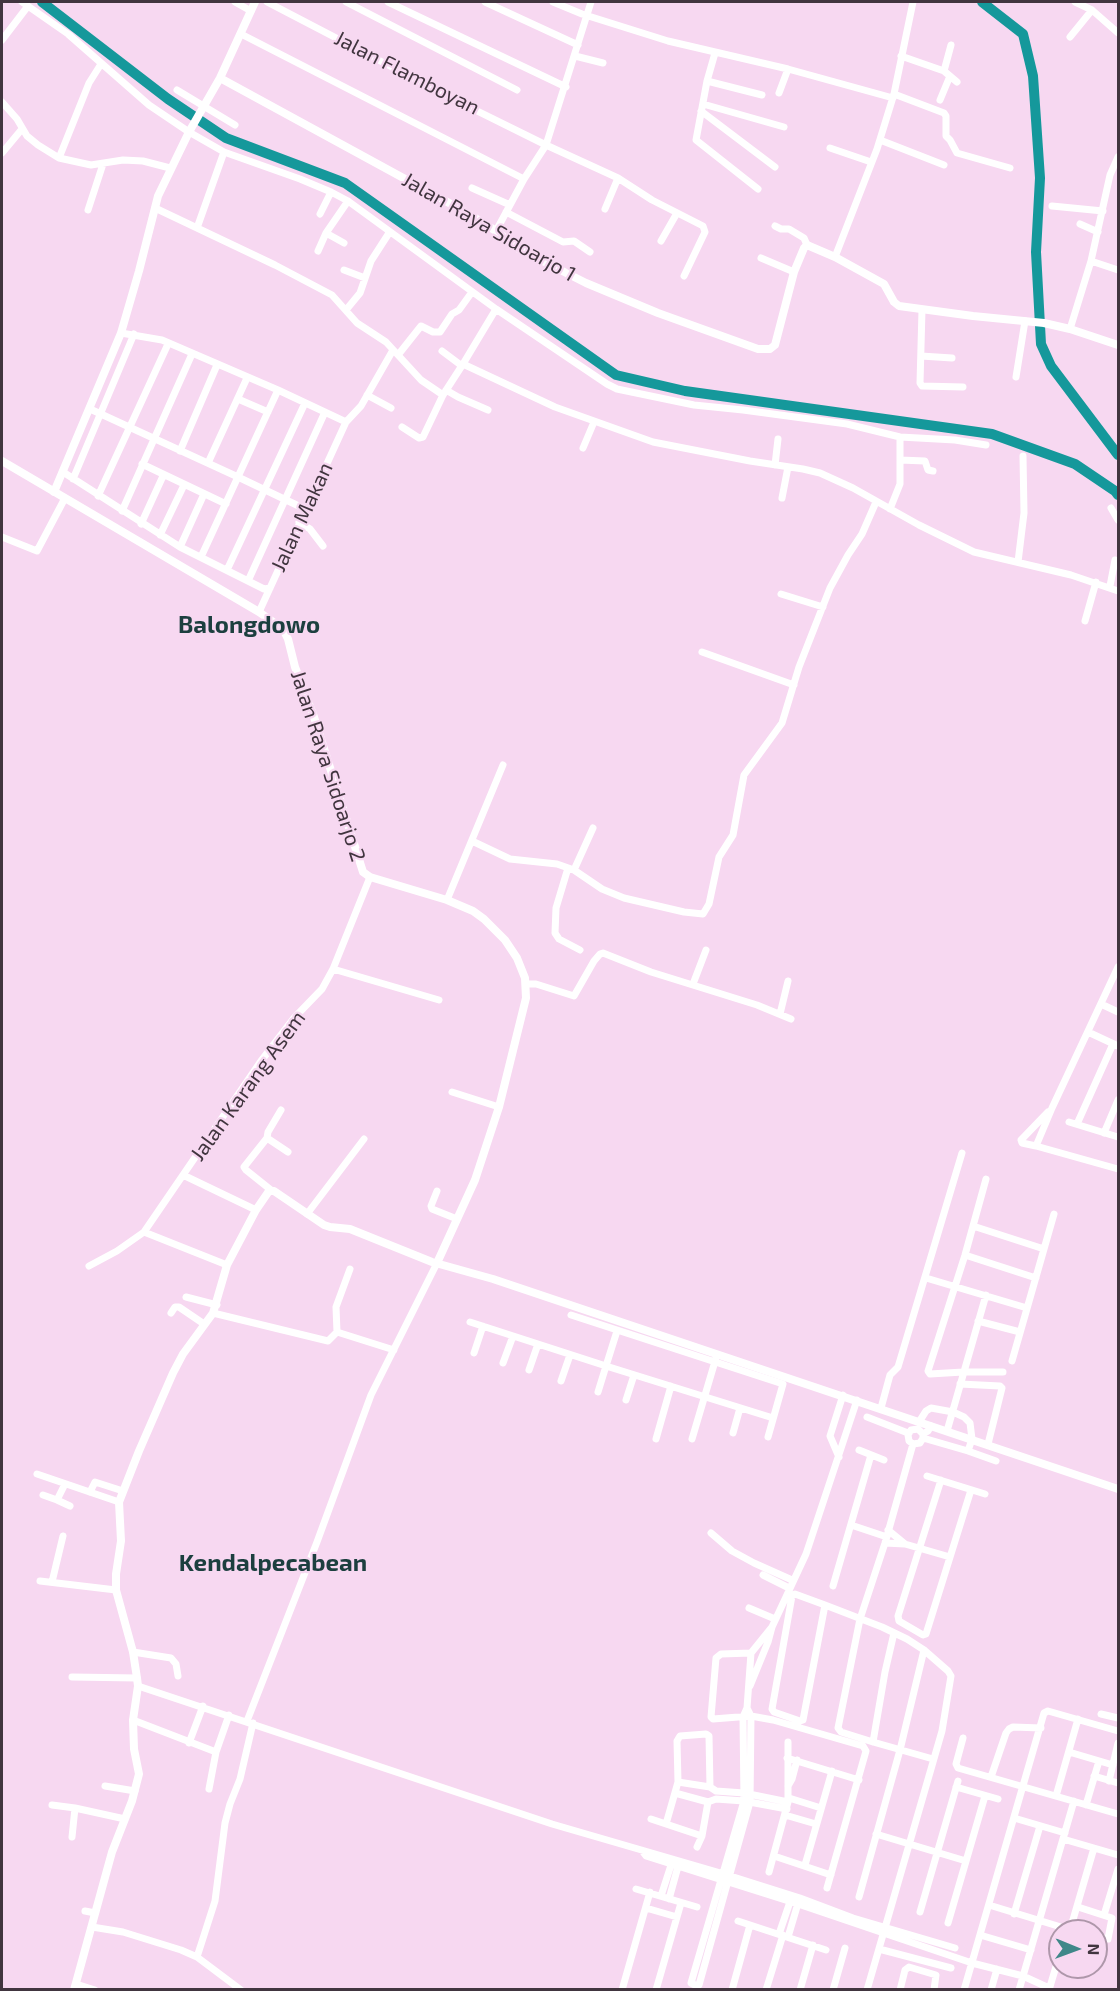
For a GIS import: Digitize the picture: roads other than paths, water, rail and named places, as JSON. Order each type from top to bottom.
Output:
[{"type":"street","points":[[235,2],[252,11]]},
{"type":"street","points":[[56,488],[121,333],[155,208],[170,168],[220,78],[255,2]]},
{"type":"street","name":"Jalan Flamboyan","points":[[267,2],[459,102],[618,178],[652,200],[703,226],[705,230],[684,276]]},
{"type":"street","points":[[346,2],[517,90]]},
{"type":"street","points":[[388,2],[566,87]]},
{"type":"street","points":[[485,2],[578,45]]},
{"type":"street","points":[[553,2],[588,16],[669,41],[893,96],[944,113],[946,136],[957,153],[1010,168]]},
{"type":"street","points":[[496,231],[524,179],[546,145],[591,2]]},
{"type":"street","points":[[835,257],[876,151],[893,96],[912,2]]},
{"type":"street","points":[[1075,2],[1092,10],[1119,33]]},
{"type":"street","points":[[2,40],[25,4],[68,34],[149,105],[224,152],[331,192],[348,201],[496,309],[601,381],[617,389],[694,405],[847,424],[900,437],[955,440],[986,445]]},
{"type":"street","points":[[1070,37],[1092,10]]},
{"type":"street","points":[[242,34],[524,179]]},
{"type":"street","points":[[940,100],[951,45]]},
{"type":"street","points":[[715,53],[707,81],[696,140],[758,189]]},
{"type":"street","points":[[575,56],[603,63]]},
{"type":"street","points":[[901,56],[947,73],[957,82]]},
{"type":"street","points":[[59,158],[89,83],[101,64]]},
{"type":"street","points":[[779,93],[788,69]]},
{"type":"street","name":"Jalan Raya Sidoarjo 1","points":[[220,78],[462,210],[496,231],[519,249],[586,283],[657,313],[758,349],[770,349],[775,345],[794,272],[807,245]]},
{"type":"street","points":[[707,81],[762,95]]},
{"type":"street","points":[[177,90],[235,125]]},
{"type":"street","points":[[3,104],[27,136],[59,158],[91,165],[123,160],[143,161],[170,168]]},
{"type":"street","points":[[702,108],[784,127]]},
{"type":"street","points":[[702,108],[775,167]]},
{"type":"street","points":[[2,153],[22,129]]},
{"type":"street","points":[[879,140],[944,165]]},
{"type":"street","points":[[830,148],[871,162]]},
{"type":"street","points":[[197,228],[224,152]]},
{"type":"street","points":[[1071,329],[1091,261],[1110,175],[1119,157]]},
{"type":"street","points":[[88,210],[103,164]]},
{"type":"street","points":[[604,209],[618,178]]},
{"type":"street","points":[[472,188],[563,242],[574,241],[590,252]]},
{"type":"street","points":[[320,214],[331,192]]},
{"type":"street","points":[[318,251],[326,233],[348,201]]},
{"type":"street","points":[[1052,206],[1103,211]]},
{"type":"street","points":[[155,208],[332,294],[357,323],[386,342],[421,380],[445,393],[488,410]]},
{"type":"street","points":[[662,241],[677,213]]},
{"type":"street","points":[[1080,224],[1098,232]]},
{"type":"street","points":[[775,226],[780,229],[788,228],[804,238],[807,245],[835,257],[884,284],[897,305],[922,310],[1044,323],[1071,329],[1119,345]]},
{"type":"street","points":[[326,233],[344,243]]},
{"type":"street","points":[[346,310],[360,293],[374,254],[389,233]]},
{"type":"street","points":[[761,258],[794,272]]},
{"type":"street","points":[[1091,261],[1119,270]]},
{"type":"street","points":[[344,270],[365,278]]},
{"type":"street","name":"Jalan Makan","points":[[261,607],[346,422],[360,408],[366,395],[396,353],[420,327],[440,332],[452,314],[459,310],[472,292]]},
{"type":"street","points":[[402,427],[422,438],[445,393],[496,309]]},
{"type":"street","points":[[922,310],[920,383],[922,386],[963,387]]},
{"type":"street","points":[[1016,377],[1030,321]]},
{"type":"street","points":[[121,333],[162,340],[346,422]]},
{"type":"street","points":[[73,479],[134,334]]},
{"type":"street","points":[[98,496],[168,344]]},
{"type":"street","points":[[442,351],[463,365],[555,407],[594,422],[653,442],[803,469],[838,480],[974,552],[1096,582],[1119,591]]},
{"type":"street","points":[[122,510],[192,354]]},
{"type":"street","points":[[921,356],[952,358]]},
{"type":"street","points":[[180,451],[217,364]]},
{"type":"street","points":[[208,463],[247,378]]},
{"type":"street","points":[[201,557],[278,390]]},
{"type":"street","points":[[366,395],[391,408]]},
{"type":"street","points":[[238,399],[268,412]]},
{"type":"street","points":[[227,570],[305,403]]},
{"type":"street","points":[[90,409],[305,509]]},
{"type":"street","points":[[248,580],[325,412]]},
{"type":"street","points":[[583,448],[594,422]]},
{"type":"street","points":[[890,509],[899,486],[900,437]]},
{"type":"street","points":[[775,465],[778,439]]},
{"type":"street","points":[[1018,562],[1024,513],[1023,456]]},
{"type":"street","points":[[900,460],[925,460],[928,470],[933,471]]},
{"type":"street","name":"Jalan Raya Sidoarjo 2","points":[[2,461],[56,488],[65,498],[261,607],[283,629],[288,639],[360,866],[365,874],[448,896],[478,914],[505,940],[521,964],[531,984],[499,1107],[475,1180],[437,1263]]},
{"type":"street","points":[[142,464],[226,504]]},
{"type":"street","points":[[782,498],[788,467]]},
{"type":"street","points":[[63,472],[160,536],[264,589],[270,588]]},
{"type":"street","points":[[141,524],[164,476]]},
{"type":"street","points":[[160,536],[184,485]]},
{"type":"street","points":[[180,547],[204,494]]},
{"type":"street","points":[[2,537],[37,551],[65,498]]},
{"type":"street","points":[[472,841],[508,858],[551,862],[571,869],[602,889],[624,898],[703,914],[709,904],[719,857],[732,837],[744,775],[782,723],[823,606],[840,569],[862,534],[876,502]]},
{"type":"street","points":[[1112,508],[1119,520]]},
{"type":"street","points":[[299,522],[310,529],[324,546]]},
{"type":"street","points":[[1110,586],[1115,560]]},
{"type":"street","points":[[1085,621],[1096,582]]},
{"type":"street","points":[[781,594],[823,606]]},
{"type":"street","points":[[702,652],[794,685]]},
{"type":"street","points":[[448,896],[503,765]]},
{"type":"street","points":[[580,950],[559,939],[555,933],[556,908],[571,869],[592,828]]},
{"type":"street","name":"Jalan Karang Asem","points":[[88,1266],[117,1251],[144,1232],[261,1061],[294,1018],[320,992],[333,969],[370,877]]},
{"type":"street","points":[[693,984],[706,950]]},
{"type":"street","points":[[531,984],[574,996],[594,961],[603,953],[651,972],[693,984],[791,1019]]},
{"type":"street","points":[[1036,1146],[1119,967]]},
{"type":"street","points":[[333,969],[439,1000]]},
{"type":"street","points":[[780,1014],[788,981]]},
{"type":"street","points":[[1101,1004],[1119,1012]]},
{"type":"street","points":[[1088,1032],[1116,1045],[1073,1123],[1119,1137]]},
{"type":"street","points":[[452,1092],[499,1107]]},
{"type":"street","points":[[1104,1133],[1119,1100]]},
{"type":"street","points":[[1052,1108],[1021,1138],[1022,1143],[1119,1169]]},
{"type":"street","points":[[281,1110],[267,1138],[244,1167],[271,1190],[324,1225],[350,1229],[437,1263],[493,1279],[784,1380],[843,1395],[1119,1489]]},
{"type":"street","points":[[267,1138],[288,1152]]},
{"type":"street","points":[[307,1214],[364,1139]]},
{"type":"street","points":[[881,1408],[890,1375],[898,1367],[962,1153]]},
{"type":"street","points":[[183,1175],[256,1210]]},
{"type":"street","points":[[986,1179],[956,1286],[928,1371],[930,1374],[961,1378],[1002,1388],[988,1444]]},
{"type":"street","points":[[95,1989],[75,1987],[111,1852],[125,1819],[139,1774],[134,1749],[133,1720],[137,1682],[133,1652],[116,1590],[121,1541],[119,1502],[173,1373],[183,1354],[215,1309],[227,1265],[256,1210],[271,1190]]},
{"type":"street","points":[[437,1191],[432,1209],[457,1219]]},
{"type":"street","points":[[1012,1360],[1054,1214]]},
{"type":"street","points":[[973,1226],[1044,1249]]},
{"type":"street","points":[[144,1232],[227,1265]]},
{"type":"street","points":[[965,1256],[1036,1278]]},
{"type":"street","points":[[197,1957],[215,1901],[225,1822],[240,1779],[250,1722],[371,1395],[437,1263]]},
{"type":"street","points":[[186,1297],[215,1309],[326,1341],[332,1339],[337,1332],[336,1307],[350,1269]]},
{"type":"street","points":[[926,1278],[1027,1308]]},
{"type":"street","points":[[947,1431],[986,1295]]},
{"type":"street","points":[[171,1313],[175,1307],[179,1307],[204,1324]]},
{"type":"street","points":[[571,1315],[617,1331],[716,1357]]},
{"type":"street","points":[[978,1321],[1020,1332]]},
{"type":"street","points":[[470,1322],[773,1418]]},
{"type":"street","points":[[474,1353],[483,1326]]},
{"type":"street","points":[[598,1392],[617,1331]]},
{"type":"street","points":[[337,1332],[394,1350]]},
{"type":"street","points":[[503,1363],[513,1336]]},
{"type":"street","points":[[529,1370],[538,1344]]},
{"type":"street","points":[[561,1381],[570,1355]]},
{"type":"street","points":[[692,1439],[716,1357]]},
{"type":"street","points":[[961,1378],[1003,1372]]},
{"type":"street","points":[[626,1400],[634,1375]]},
{"type":"street","points":[[768,1437],[784,1380]]},
{"type":"street","points":[[656,1438],[671,1386]]},
{"type":"street","points":[[839,1457],[830,1436],[843,1395]]},
{"type":"street","points":[[749,1688],[775,1619],[806,1554],[857,1400]]},
{"type":"street","points":[[733,1433],[740,1408]]},
{"type":"street","points":[[913,1444],[909,1441],[909,1423],[931,1408],[964,1416],[968,1421],[972,1439],[968,1451]]},
{"type":"street","points":[[867,1417],[910,1431],[918,1429],[923,1436],[996,1461]]},
{"type":"street","points":[[913,1444],[920,1443],[931,1426]]},
{"type":"street","points":[[913,1444],[887,1536],[861,1614],[838,1728],[841,1732],[933,1759]]},
{"type":"street","points":[[859,1450],[884,1460]]},
{"type":"street","points":[[833,1586],[871,1455]]},
{"type":"street","points":[[37,1474],[119,1502]]},
{"type":"street","points":[[927,1476],[985,1494]]},
{"type":"street","points":[[941,1480],[898,1619],[923,1635],[926,1634],[971,1490]]},
{"type":"street","points":[[90,1492],[95,1482],[123,1491]]},
{"type":"street","points":[[57,1500],[65,1484]]},
{"type":"street","points":[[43,1495],[70,1506]]},
{"type":"street","points":[[850,1525],[950,1557]]},
{"type":"street","points":[[711,1533],[732,1551],[792,1580]]},
{"type":"street","points":[[52,1582],[63,1536]]},
{"type":"street","points":[[887,1536],[905,1544]]},
{"type":"street","points":[[763,1575],[789,1588]]},
{"type":"street","points":[[40,1581],[116,1590]]},
{"type":"street","points":[[825,1605],[803,1720],[774,1712],[772,1709],[792,1596],[796,1594],[825,1605],[861,1614],[924,1650],[951,1676],[942,1731],[867,1989]]},
{"type":"street","points":[[749,1608],[775,1619]]},
{"type":"street","points":[[747,1797],[743,1717],[747,1708],[751,1653],[772,1627]]},
{"type":"street","points":[[873,1742],[894,1633]]},
{"type":"street","points":[[859,1897],[900,1750],[924,1650]]},
{"type":"street","points":[[133,1652],[171,1658],[176,1664],[178,1676]]},
{"type":"street","points":[[751,1653],[721,1654],[716,1658],[711,1717],[713,1719],[751,1716],[773,1720],[863,1746],[866,1753],[827,1888]]},
{"type":"street","points":[[72,1677],[137,1682],[456,1793],[643,1852],[646,1856],[791,1898],[972,1964],[1023,1976],[1049,1989]]},
{"type":"street","points":[[189,1743],[203,1706]]},
{"type":"street","points":[[726,1878],[692,1985],[699,1985],[747,1797],[751,1716],[747,1708]]},
{"type":"street","points":[[964,1989],[1044,1713],[1078,1719],[1119,1731]]},
{"type":"street","points":[[1101,1714],[1119,1718]]},
{"type":"street","points":[[209,1789],[216,1752],[229,1715]]},
{"type":"street","points":[[1056,1796],[1078,1719]]},
{"type":"street","points":[[133,1720],[216,1752]]},
{"type":"street","points":[[991,1777],[1006,1733],[1010,1729],[1013,1727],[1041,1728]]},
{"type":"street","points":[[666,1824],[678,1782],[678,1738],[706,1734],[710,1739],[714,1792],[708,1802],[702,1836],[697,1847]]},
{"type":"street","points":[[963,1738],[957,1768],[1119,1814]]},
{"type":"street","points":[[769,1872],[787,1806],[788,1742]]},
{"type":"street","points":[[1109,1780],[1119,1743]]},
{"type":"street","points":[[1069,1752],[1113,1765]]},
{"type":"street","points":[[787,1758],[859,1780]]},
{"type":"street","points":[[788,1786],[797,1760]]},
{"type":"street","points":[[1086,1805],[1099,1761]]},
{"type":"street","points":[[805,1865],[832,1771]]},
{"type":"street","points":[[1094,1776],[1119,1784]]},
{"type":"street","points":[[678,1782],[714,1792],[787,1806],[821,1808]]},
{"type":"street","points":[[920,1912],[957,1784],[998,1799]]},
{"type":"street","points":[[105,1786],[135,1791]]},
{"type":"street","points":[[675,1793],[708,1802]]},
{"type":"street","points":[[948,1923],[985,1796]]},
{"type":"street","points":[[1019,1989],[1074,1801]]},
{"type":"street","points":[[52,1805],[125,1819]]},
{"type":"street","points":[[787,1806],[816,1824]]},
{"type":"street","points":[[72,1837],[75,1808]]},
{"type":"street","points":[[1014,1818],[1119,1855]]},
{"type":"street","points":[[651,1819],[702,1836]]},
{"type":"street","points":[[1014,1914],[1040,1826]]},
{"type":"street","points":[[876,1834],[966,1861]]},
{"type":"street","points":[[1074,1919],[1094,1848]]},
{"type":"street","points":[[774,1856],[831,1875]]},
{"type":"street","points":[[665,1898],[675,1863]]},
{"type":"street","points":[[1104,1915],[1119,1869]]},
{"type":"street","points":[[636,1889],[697,1907]]},
{"type":"street","points":[[622,1989],[650,1892]]},
{"type":"street","points":[[766,1989],[783,1935],[791,1898]]},
{"type":"street","points":[[783,1935],[799,1901]]},
{"type":"street","points":[[656,1989],[681,1903]]},
{"type":"street","points":[[989,1905],[1048,1924]]},
{"type":"street","points":[[1078,1907],[1113,1920],[1108,1939]]},
{"type":"street","points":[[646,1908],[677,1917]]},
{"type":"street","points":[[85,1911],[95,1913]]},
{"type":"street","points":[[738,1921],[826,1950]]},
{"type":"street","points":[[732,1989],[750,1925]]},
{"type":"street","points":[[92,1927],[123,1932],[181,1950],[197,1957],[242,1989]]},
{"type":"street","points":[[884,1930],[955,1948]]},
{"type":"street","points":[[980,1935],[1031,1950]]},
{"type":"street","points":[[800,1989],[813,1945]]},
{"type":"street","points":[[834,1989],[845,1948]]},
{"type":"street","points":[[879,1949],[951,1968]]},
{"type":"street","points":[[900,1989],[907,1968],[936,1975],[934,1989]]},
{"type":"street","points":[[991,1989],[997,1969]]},
{"type":"waterway","points":[[42,2],[168,99],[226,138],[345,183],[616,375],[685,391],[992,434],[1075,464],[1118,495]]},
{"type":"waterway","points":[[982,2],[1023,34],[1033,76],[1040,178],[1036,252],[1041,344],[1051,366],[1118,455]]},
{"type":"district","name":"Balongdowo","points":[[249,625]]},
{"type":"district","name":"Kendalpecabean","points":[[273,1563]]}]
